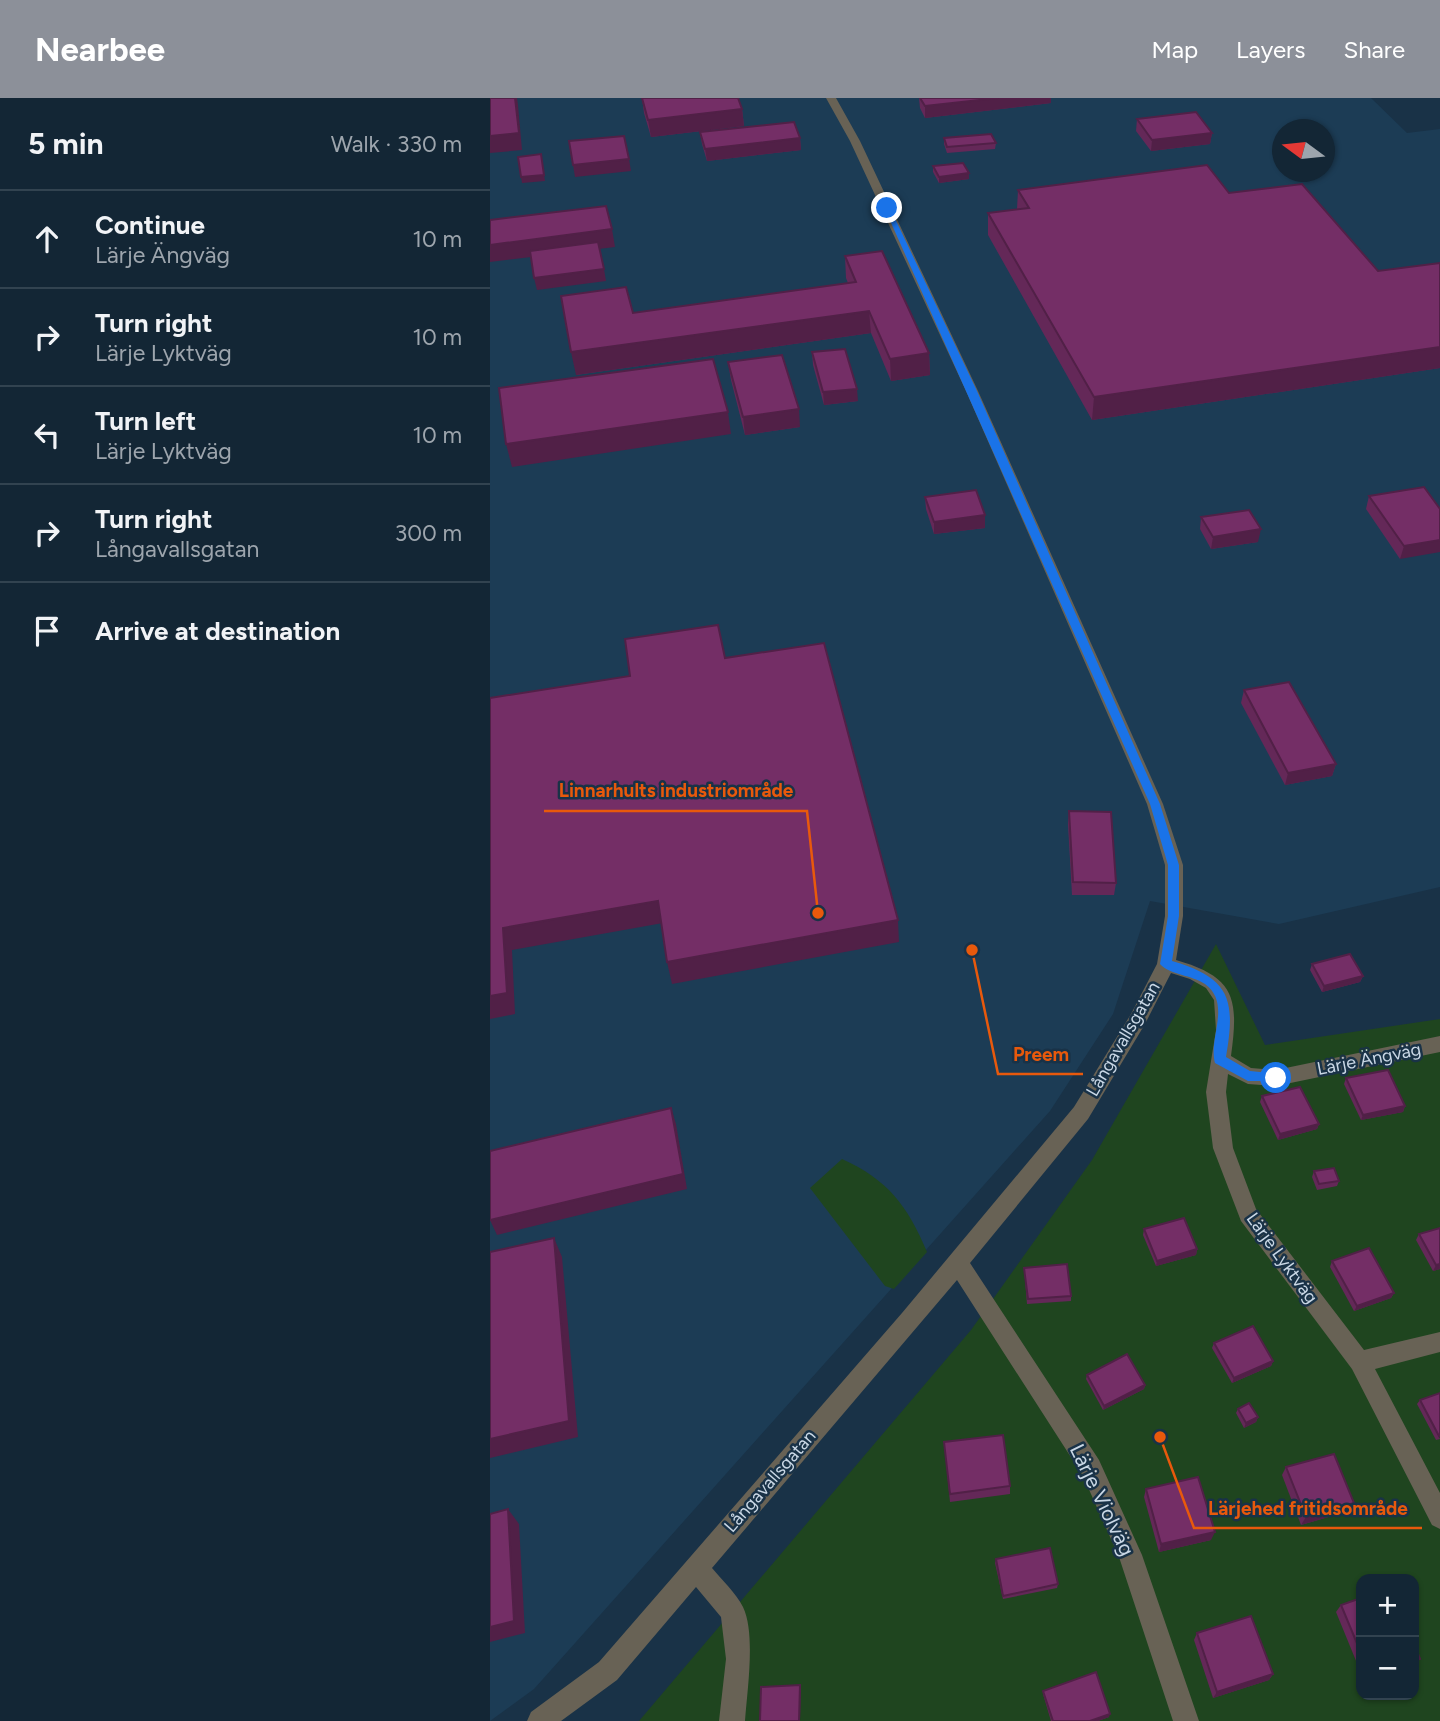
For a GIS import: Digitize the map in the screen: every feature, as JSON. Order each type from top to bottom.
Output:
[{"type":"street","name":"Långavallsgatan","points":[[540,1721],[608,1671],[910,1320],[1081,1113],[1138,1019],[1166,964],[1174,916],[1174,865],[1155,804],[972,391],[859,148],[831,98]]},
{"type":"street","name":"Lärje Lyktväg","points":[[1166,964],[1196,973],[1212,983],[1223,998],[1225,1030],[1216,1092],[1223,1148],[1248,1214],[1360,1363],[1440,1517]]},
{"type":"street","name":"Lärje Ängväg","points":[[1220,1059],[1248,1076],[1276,1078],[1440,1044]]},
{"type":"street","name":"Lärje Violväg","points":[[957,1262],[1091,1468],[1130,1555],[1186,1721]]},
{"type":"street","points":[[1360,1363],[1440,1342]]},
{"type":"street","points":[[695,1567],[733,1612],[738,1659],[732,1721]]},
{"type":"shaded area","points":[[490,98],[1371,98],[1407,133],[1440,129],[1440,887],[1279,924],[1150,901],[1113,1014],[1050,1111],[534,1689],[490,1721]]},
{"type":"green space","points":[[1216,944],[1265,1045],[1440,1019],[1440,1721],[639,1721],[971,1330],[1092,1160]]},
{"type":"green space","points":[[842,1159],[884,1185],[912,1221],[927,1252],[894,1289],[885,1286],[810,1188]]},
{"type":"building","points":[[490,98],[515,98],[519,133],[490,136]]},
{"type":"building","points":[[642,98],[738,98],[742,109],[648,120]]},
{"type":"building","points":[[920,98],[998,98],[925,106]]},
{"type":"building","points":[[1196,112],[1212,133],[1152,140],[1137,119]]},
{"type":"building","points":[[794,122],[800,138],[705,149],[700,132]]},
{"type":"building","points":[[991,134],[996,143],[947,147],[944,138]]},
{"type":"building","points":[[624,136],[629,159],[573,165],[569,141]]},
{"type":"building","points":[[541,154],[544,175],[521,177],[518,157]]},
{"type":"building","points":[[963,163],[969,173],[939,177],[933,166]]},
{"type":"building","points":[[1207,165],[1229,193],[1302,184],[1378,271],[1440,263],[1440,347],[1094,397],[988,213],[1029,208],[1018,190]]},
{"type":"building","points":[[606,206],[612,229],[490,245],[490,220]]},
{"type":"building","points":[[598,242],[604,269],[534,278],[530,251]]},
{"type":"building","points":[[882,251],[929,353],[890,359],[869,311],[571,352],[561,296],[626,287],[633,313],[856,282],[845,256]]},
{"type":"building","points":[[845,349],[857,389],[823,392],[812,352]]},
{"type":"building","points":[[782,355],[799,409],[743,417],[728,362]]},
{"type":"building","points":[[713,359],[728,412],[506,444],[499,388]]},
{"type":"building","points":[[1424,487],[1440,509],[1440,540],[1404,546],[1369,496]]},
{"type":"building","points":[[976,490],[985,515],[934,522],[925,497]]},
{"type":"building","points":[[1249,510],[1261,529],[1213,537],[1201,517]]},
{"type":"building","points":[[718,625],[725,658],[824,643],[898,920],[667,962],[658,901],[503,928],[507,993],[490,996],[490,698],[630,676],[625,639]]},
{"type":"building","points":[[1289,682],[1336,764],[1288,773],[1244,690]]},
{"type":"building","points":[[1069,811],[1111,812],[1116,883],[1073,882]]},
{"type":"building","points":[[1350,954],[1363,976],[1324,986],[1312,964]]},
{"type":"building","points":[[1388,1070],[1405,1106],[1363,1115],[1346,1078]]},
{"type":"building","points":[[1300,1087],[1319,1124],[1280,1134],[1262,1096]]},
{"type":"building","points":[[671,1108],[683,1174],[490,1220],[490,1151]]},
{"type":"building","points":[[1334,1168],[1339,1181],[1319,1184],[1314,1171]]},
{"type":"building","points":[[1184,1218],[1197,1249],[1157,1261],[1144,1229]]},
{"type":"building","points":[[1440,1228],[1440,1264],[1436,1265],[1419,1234]]},
{"type":"building","points":[[554,1238],[569,1421],[490,1439],[490,1252]]},
{"type":"building","points":[[1369,1248],[1394,1293],[1357,1306],[1332,1261]]},
{"type":"building","points":[[1067,1264],[1071,1296],[1028,1299],[1024,1268]]},
{"type":"building","points":[[1253,1326],[1273,1361],[1234,1378],[1214,1343]]},
{"type":"building","points":[[1127,1354],[1145,1385],[1104,1406],[1087,1375]]},
{"type":"building","points":[[1440,1393],[1440,1435],[1439,1436],[1420,1400]]},
{"type":"building","points":[[1249,1403],[1258,1417],[1246,1423],[1238,1409]]},
{"type":"building","points":[[1003,1435],[1010,1486],[950,1494],[944,1442]]},
{"type":"building","points":[[1334,1454],[1354,1503],[1306,1517],[1286,1467]]},
{"type":"building","points":[[1198,1477],[1215,1532],[1161,1544],[1146,1489]]},
{"type":"building","points":[[508,1509],[514,1621],[490,1627],[490,1514]]},
{"type":"building","points":[[1050,1548],[1058,1584],[1003,1596],[996,1559]]},
{"type":"building","points":[[1356,1600],[1356,1641],[1341,1605]]},
{"type":"building","points":[[1251,1616],[1273,1674],[1217,1692],[1197,1633]]},
{"type":"building","points":[[1096,1672],[1110,1714],[1090,1721],[1053,1721],[1043,1691]]},
{"type":"building","points":[[800,1685],[799,1721],[760,1721],[761,1687]]},
{"type":"place","name":"Linnarhults industriområde","points":[[818,913]]},
{"type":"place","name":"Preem","points":[[972,950]]},
{"type":"place","name":"Lärjehed fritidsområde","points":[[1160,1437]]},
{"type":"route","points":[[887,208],[972,391],[1155,804],[1174,865],[1174,916],[1166,964],[1196,973],[1212,983],[1223,998],[1225,1030],[1220,1059],[1248,1076],[1276,1078]]}]
